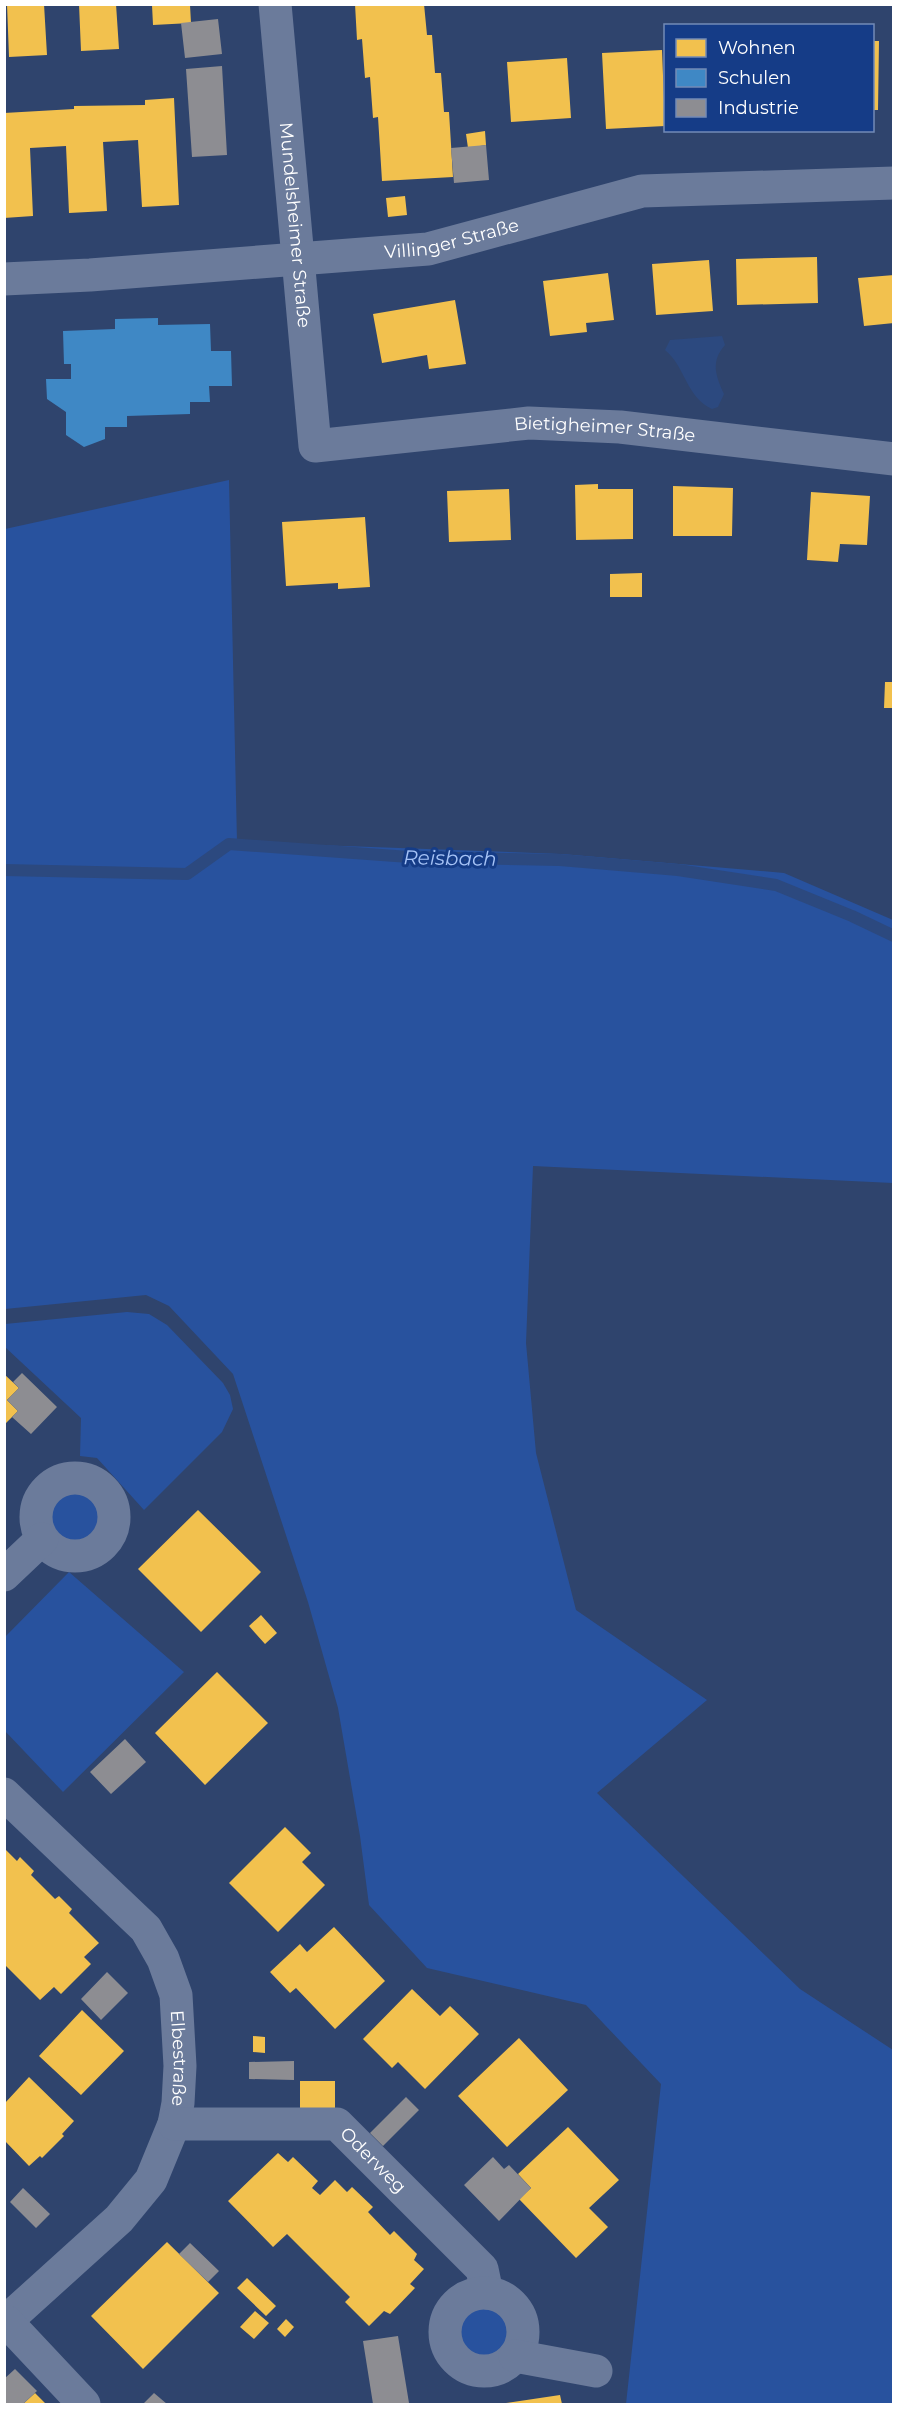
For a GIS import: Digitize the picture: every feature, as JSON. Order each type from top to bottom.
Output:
[{"type":"street","name":"Mundelsheimer Straße","points":[[275,4],[315,446]]},
{"type":"street","name":"Villinger Straße","points":[[4,279],[90,275],[428,249],[642,191],[894,183]]},
{"type":"street","name":"Bietigheimer Straße","points":[[315,446],[529,423],[620,427],[894,459]]},
{"type":"street","points":[[4,1575],[42,1539]]},
{"type":"street","name":"Elbestraße","points":[[4,1794],[146,1929],[163,1959],[176,1995],[180,2066],[178,2103],[174,2124],[151,2180],[119,2219],[6,2322]]},
{"type":"street","name":"Oderweg","points":[[174,2124],[337,2124],[482,2269],[487,2293]]},
{"type":"street","points":[[476,2293],[487,2293],[498,2295],[516,2310],[523,2333],[521,2345],[515,2356],[494,2369],[482,2371],[470,2369],[451,2354],[444,2329],[448,2316],[455,2306],[465,2297],[476,2293]]},
{"type":"street","points":[[6,2322],[84,2404]]},
{"type":"street","points":[[515,2356],[596,2371]]},
{"type":"shaded area","points":[[722,336],[725,345],[717,357],[716,369],[724,394],[718,407],[712,409],[696,397],[677,364],[665,350],[670,340]]},
{"type":"shaded area","points":[[229,480],[237,842],[562,854],[784,873],[893,920],[893,1183],[533,1166],[526,1343],[536,1453],[576,1610],[707,1700],[597,1793],[800,1989],[893,2050],[893,2404],[626,2404],[661,2084],[586,2005],[427,1968],[369,1905],[360,1836],[338,1708],[308,1602],[233,1374],[169,1306],[146,1295],[5,1309],[5,529]]},
{"type":"shaded area","points":[[127,1312],[149,1314],[167,1325],[223,1383],[230,1395],[233,1409],[222,1432],[144,1510],[97,1458],[80,1456],[81,1418],[5,1347],[5,1324]]},
{"type":"shaded area","points":[[70,1492],[80,1492],[93,1499],[100,1512],[100,1522],[93,1535],[80,1542],[70,1542],[61,1538],[54,1531],[50,1522],[50,1512],[54,1503],[61,1496]]},
{"type":"shaded area","points":[[69,1572],[184,1672],[63,1792],[5,1731],[4,1638]]},
{"type":"shaded area","points":[[478,2306],[488,2306],[501,2313],[508,2326],[508,2336],[501,2349],[488,2356],[478,2356],[469,2352],[462,2345],[458,2336],[458,2326],[462,2317],[469,2310]]},
{"type":"building: Wohnen","points":[[7,4],[44,4],[47,55],[9,57]]},
{"type":"building: Wohnen","points":[[79,4],[116,4],[119,49],[81,51]]},
{"type":"building: Wohnen","points":[[355,4],[424,4],[427,35],[432,35],[435,73],[441,73],[444,112],[449,112],[453,177],[382,181],[378,117],[373,118],[370,77],[365,78],[362,39],[357,40]]},
{"type":"building: Wohnen","points":[[152,5],[190,5],[191,23],[153,25]]},
{"type":"building: Wohnen","points":[[874,41],[879,41],[878,110],[874,110]]},
{"type":"building: Wohnen","points":[[662,50],[664,126],[606,129],[602,53]]},
{"type":"building: Wohnen","points":[[567,58],[571,118],[511,122],[507,62]]},
{"type":"building: Wohnen","points":[[174,98],[179,205],[142,207],[138,140],[103,142],[107,211],[69,213],[66,146],[30,148],[33,216],[4,218],[4,113],[74,109],[74,106],[145,105],[145,100]]},
{"type":"building: Wohnen","points":[[485,131],[486,145],[468,148],[466,134]]},
{"type":"building: Wohnen","points":[[405,196],[407,215],[388,217],[386,198]]},
{"type":"building: Wohnen","points":[[817,257],[818,303],[737,305],[736,259]]},
{"type":"building: Wohnen","points":[[709,260],[713,311],[656,315],[652,264]]},
{"type":"building: Wohnen","points":[[608,273],[614,320],[586,323],[587,332],[550,336],[543,281]]},
{"type":"building: Wohnen","points":[[894,275],[894,323],[864,326],[858,278]]},
{"type":"building: Wohnen","points":[[455,300],[466,364],[429,369],[427,355],[382,363],[373,314]]},
{"type":"building: Wohnen","points":[[598,484],[598,489],[633,489],[633,539],[576,540],[575,485]]},
{"type":"building: Wohnen","points":[[673,486],[733,488],[732,536],[673,536]]},
{"type":"building: Wohnen","points":[[509,489],[511,540],[449,542],[447,491]]},
{"type":"building: Wohnen","points":[[811,492],[870,496],[867,545],[840,544],[838,562],[807,560]]},
{"type":"building: Wohnen","points":[[365,517],[370,587],[338,589],[338,583],[286,586],[282,522]]},
{"type":"building: Wohnen","points":[[642,573],[642,597],[610,597],[610,574]]},
{"type":"building: Wohnen","points":[[885,682],[894,682],[894,708],[884,708]]},
{"type":"building: Wohnen","points":[[4,1374],[19,1388],[7,1400],[18,1411],[4,1425]]},
{"type":"building: Wohnen","points":[[198,1510],[261,1572],[201,1632],[138,1569]]},
{"type":"building: Wohnen","points":[[261,1615],[277,1633],[265,1644],[249,1626]]},
{"type":"building: Wohnen","points":[[217,1672],[268,1723],[205,1785],[155,1733]]},
{"type":"building: Wohnen","points":[[285,1827],[311,1853],[302,1862],[325,1885],[278,1932],[229,1883]]},
{"type":"building: Wohnen","points":[[4,1848],[17,1861],[20,1857],[34,1871],[31,1875],[55,1899],[59,1896],[72,1909],[69,1913],[99,1943],[84,1957],[91,1964],[61,1994],[54,1987],[40,2000],[4,1964]]},
{"type":"building: Wohnen","points":[[334,1927],[385,1981],[335,2029],[296,1988],[290,1993],[270,1972],[300,1944],[307,1952]]},
{"type":"building: Wohnen","points":[[412,1989],[440,2016],[450,2006],[479,2034],[425,2089],[398,2062],[392,2068],[363,2039]]},
{"type":"building: Wohnen","points":[[82,2010],[124,2051],[81,2095],[39,2056]]},
{"type":"building: Wohnen","points":[[253,2036],[265,2037],[265,2053],[253,2052]]},
{"type":"building: Wohnen","points":[[519,2038],[568,2090],[507,2147],[458,2096]]},
{"type":"building: Wohnen","points":[[29,2077],[74,2121],[62,2134],[64,2136],[42,2158],[40,2156],[29,2166],[5,2141],[5,2103]]},
{"type":"building: Wohnen","points":[[300,2081],[335,2081],[335,2110],[300,2110]]},
{"type":"building: Wohnen","points":[[568,2127],[619,2180],[589,2208],[608,2227],[576,2258],[519,2199],[531,2188],[518,2174]]},
{"type":"building: Wohnen","points":[[278,2153],[288,2162],[293,2157],[318,2181],[312,2188],[320,2195],[335,2180],[347,2192],[352,2187],[373,2207],[368,2212],[390,2235],[394,2231],[417,2254],[414,2260],[424,2269],[410,2284],[415,2288],[390,2314],[384,2311],[369,2326],[345,2302],[350,2297],[287,2234],[273,2247],[228,2201]]},
{"type":"building: Wohnen","points":[[167,2242],[219,2293],[143,2369],[91,2316]]},
{"type":"building: Wohnen","points":[[247,2278],[276,2306],[266,2316],[237,2288]]},
{"type":"building: Wohnen","points":[[255,2311],[269,2323],[254,2339],[240,2327]]},
{"type":"building: Wohnen","points":[[286,2319],[294,2327],[285,2337],[277,2329]]},
{"type":"building: Wohnen","points":[[35,2393],[46,2404],[23,2404]]},
{"type":"building: Wohnen","points":[[560,2395],[562,2404],[506,2404],[506,2403]]},
{"type":"building: Schulen","points":[[158,318],[158,325],[210,324],[211,351],[231,351],[232,386],[209,386],[210,402],[190,402],[190,414],[127,416],[127,427],[105,427],[105,439],[84,447],[66,435],[66,412],[47,399],[46,379],[71,379],[71,364],[64,364],[63,331],[115,329],[115,319]]},
{"type":"building: Industrie","points":[[218,19],[222,54],[185,58],[181,23]]},
{"type":"building: Industrie","points":[[222,66],[227,155],[192,157],[186,69]]},
{"type":"building: Industrie","points":[[486,145],[489,180],[454,183],[451,148]]},
{"type":"building: Industrie","points":[[22,1373],[57,1407],[31,1434],[12,1417],[18,1411],[7,1400],[19,1388],[13,1382]]},
{"type":"building: Industrie","points":[[125,1739],[146,1762],[111,1794],[90,1772]]},
{"type":"building: Industrie","points":[[107,1972],[128,1993],[101,2020],[81,1999]]},
{"type":"building: Industrie","points":[[294,2061],[294,2080],[249,2079],[249,2062]]},
{"type":"building: Industrie","points":[[406,2097],[419,2110],[383,2146],[370,2133]]},
{"type":"building: Industrie","points":[[493,2157],[504,2169],[509,2165],[531,2188],[499,2221],[464,2185]]},
{"type":"building: Industrie","points":[[23,2188],[50,2214],[36,2228],[10,2202]]},
{"type":"building: Industrie","points":[[190,2243],[219,2271],[208,2282],[179,2254]]},
{"type":"building: Industrie","points":[[398,2336],[409,2403],[373,2404],[363,2341]]},
{"type":"building: Industrie","points":[[15,2369],[37,2391],[23,2404],[4,2404],[4,2379]]},
{"type":"building: Industrie","points":[[154,2393],[167,2404],[143,2404]]},
{"type":"waterway","name":"Reisbach","points":[[4,870],[187,874],[229,844],[409,857],[560,860],[678,870],[776,885],[894,936]]}]
